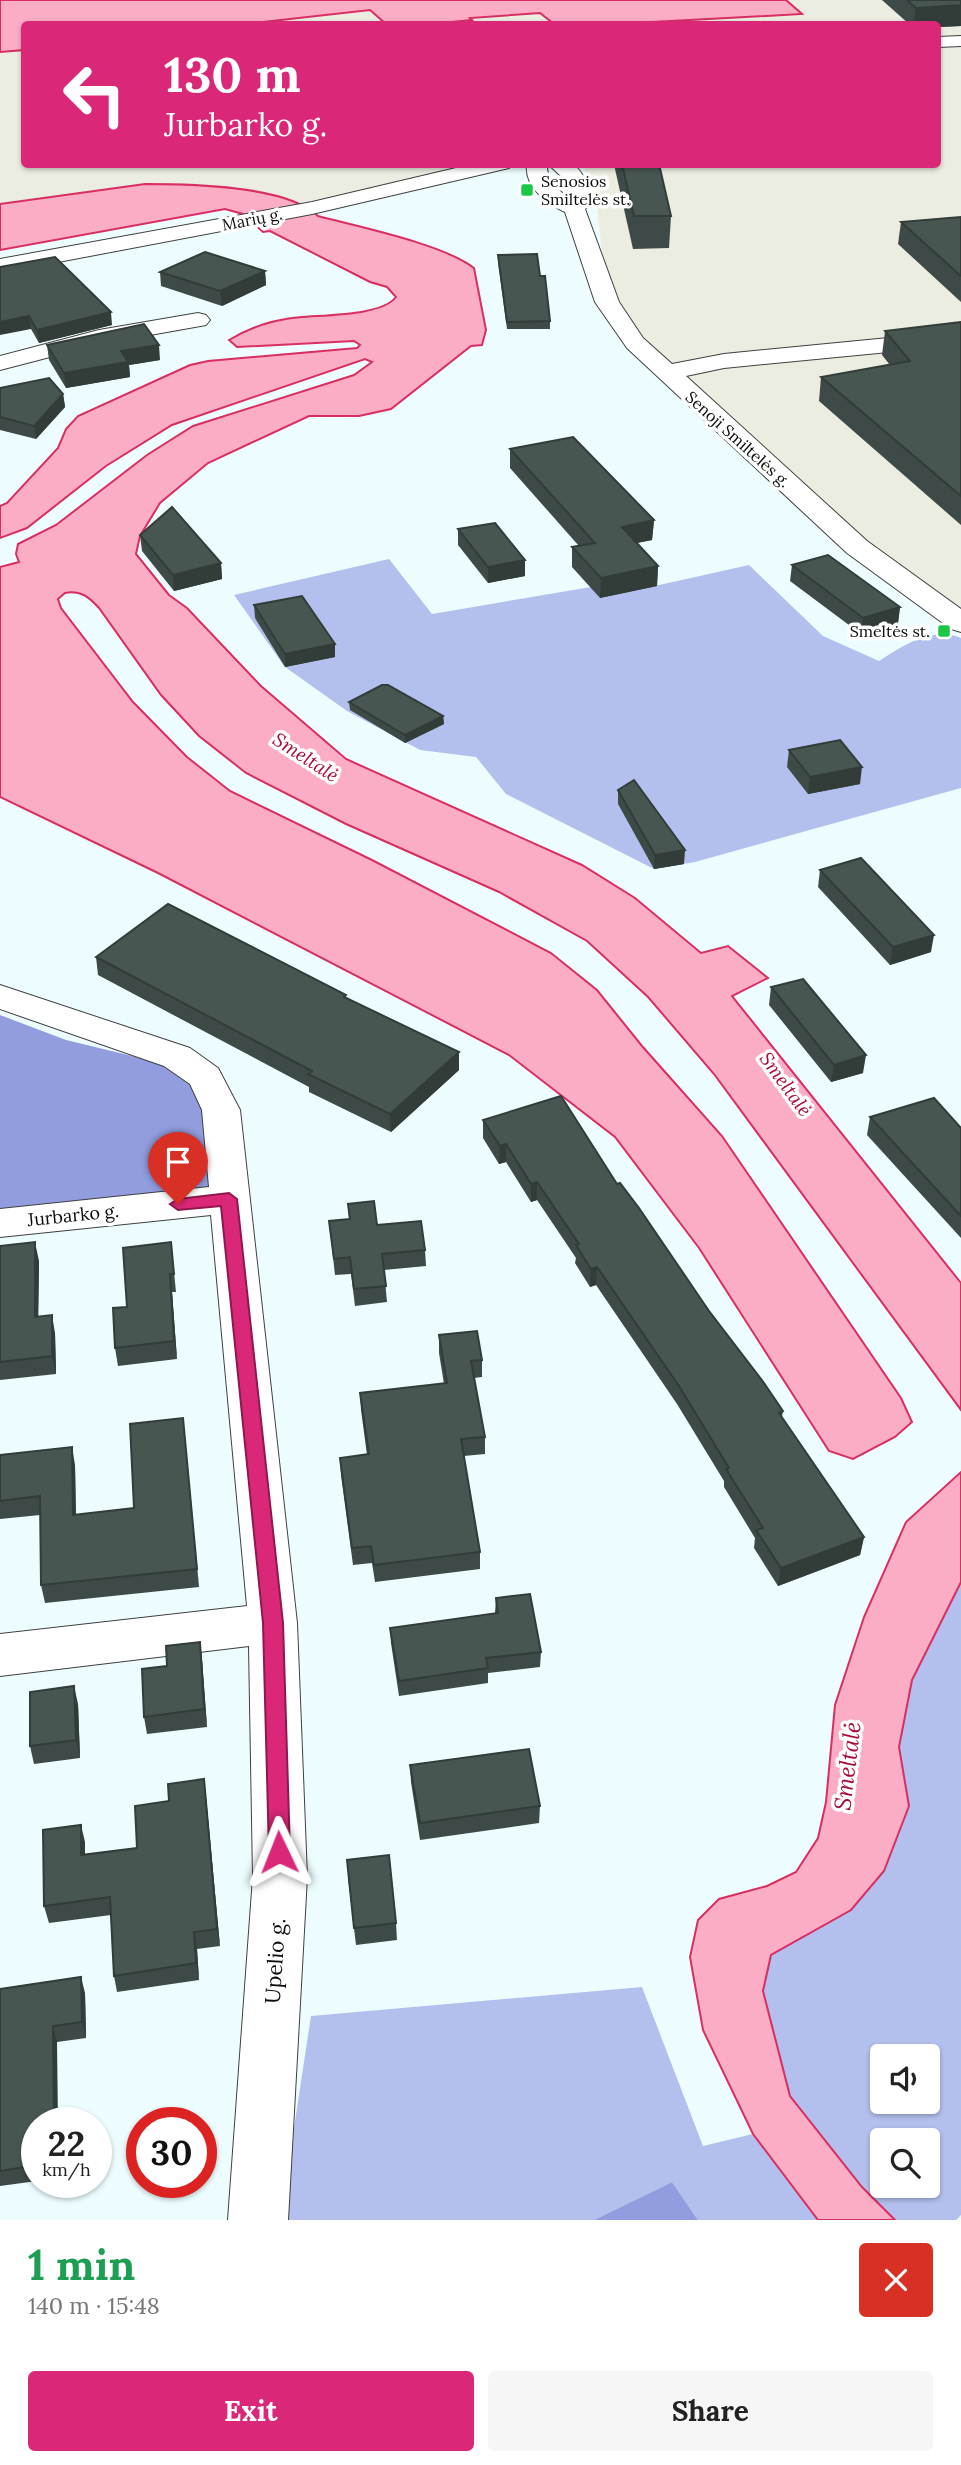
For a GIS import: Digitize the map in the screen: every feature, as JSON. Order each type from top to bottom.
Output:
[{"type":"street","name":"Marių g.","points":[[0,266],[312,208],[485,168]]},
{"type":"street","points":[[537,168],[536,173],[545,189],[560,202],[574,208]]},
{"type":"street","name":"Senoji Smiltelės g.","points":[[565,168],[577,181],[581,192],[582,201],[574,208],[607,302],[635,343],[857,547],[961,623]]},
{"type":"street","points":[[151,238],[167,255]]},
{"type":"street","points":[[0,363],[99,337],[198,320]]},
{"type":"street","points":[[666,373],[724,362],[961,338]]},
{"type":"street","name":"Upelio g.","points":[[0,996],[177,1057],[205,1077],[221,1110],[273,1623],[280,1877],[258,2220]]},
{"type":"street","name":"Jurbarko g.","points":[[0,1223],[229,1199]]},
{"type":"street","points":[[0,1655],[273,1623]]},
{"type":"shaded area","points":[[786,0],[961,0],[961,615],[888,564],[654,354],[628,321],[609,287],[603,261],[597,206],[591,180],[583,168],[941,168],[941,21],[671,21],[801,14]]},
{"type":"shaded area","points":[[371,10],[383,21],[271,21]]},
{"type":"shaded area","points":[[540,13],[550,21],[461,21],[471,20],[469,18]]},
{"type":"shaded area","points":[[21,50],[21,168],[465,168],[301,203],[208,185],[145,184],[0,204],[0,52]]},
{"type":"shaded area","points":[[389,559],[432,614],[591,587],[601,598],[749,565],[823,636],[879,661],[928,636],[939,634],[961,638],[961,788],[695,862],[654,869],[506,794],[476,757],[420,750],[347,711],[285,667],[234,595]]},
{"type":"shaded area","points":[[0,1015],[66,1040],[186,1069],[211,1109],[218,1191],[0,1213]]},
{"type":"shaded area","points":[[961,1582],[961,2215],[956,2220],[895,2220],[873,2198],[940,2198],[940,2128],[870,2128],[870,2195],[862,2187],[790,2096],[763,1991],[771,1955],[851,1910],[909,1806],[899,1747],[912,1680]]},
{"type":"shaded area","points":[[642,1987],[703,2146],[753,2134],[818,2220],[698,2220],[672,2182],[594,2220],[280,2220],[311,2016]]},
{"type":"shaded area","points":[[672,2182],[698,2220],[594,2220]]},
{"type":"water","points":[[0,0],[786,0],[802,14],[671,21],[550,21],[540,13],[470,18],[472,20],[462,21],[383,21],[370,10],[271,21],[21,21],[21,50],[0,52]]},
{"type":"water","name":"Smeltalė","points":[[145,184],[236,188],[261,192],[303,206],[318,216],[442,251],[474,268],[486,330],[482,345],[471,346],[391,409],[359,416],[309,416],[208,463],[160,503],[140,536],[136,554],[169,595],[187,608],[261,686],[346,759],[582,865],[635,898],[701,953],[728,946],[768,978],[732,996],[961,1283],[961,1410],[714,1074],[648,997],[587,941],[499,892],[346,824],[246,773],[199,736],[161,695],[99,608],[80,594],[65,593],[58,599],[61,608],[133,702],[187,757],[230,791],[372,860],[551,953],[597,990],[642,1046],[722,1136],[901,1398],[912,1422],[895,1437],[853,1459],[829,1451],[699,1248],[615,1137],[509,1055],[158,873],[0,797],[0,567],[19,562],[16,554],[18,544],[56,525],[147,455],[193,426],[354,375],[372,362],[365,359],[172,425],[106,466],[27,528],[0,538],[0,506],[7,503],[58,448],[66,429],[78,416],[190,365],[208,361],[357,348],[360,345],[354,341],[237,347],[229,340],[271,322],[376,309],[396,297],[387,287],[370,282],[270,231],[263,232],[243,214],[225,209],[0,250],[0,204]]},
{"type":"water","name":"Smeltalė","points":[[961,1472],[961,1582],[912,1680],[899,1747],[909,1806],[884,1871],[851,1910],[771,1955],[763,1991],[790,2096],[870,2198],[895,2220],[818,2220],[753,2134],[703,2030],[690,1957],[698,1920],[719,1899],[767,1886],[796,1872],[818,1838],[826,1802],[835,1705],[864,1617],[906,1522]]},
{"type":"building","points":[[907,0],[961,0],[961,5],[916,8]]},
{"type":"building","points":[[623,168],[660,168],[671,216],[634,216]]},
{"type":"building","points":[[961,217],[961,276],[901,222]]},
{"type":"building","points":[[205,252],[265,271],[220,291],[160,272]]},
{"type":"building","points":[[537,254],[540,276],[545,276],[550,321],[507,322],[498,255]]},
{"type":"building","points":[[55,257],[111,312],[37,330],[29,316],[0,322],[0,267]]},
{"type":"building","points":[[961,322],[961,496],[821,377],[910,361],[885,331]]},
{"type":"building","points":[[144,324],[159,345],[121,351],[128,362],[64,373],[47,345]]},
{"type":"building","points":[[49,378],[63,394],[34,426],[0,417],[0,388]]},
{"type":"building","points":[[573,437],[654,520],[622,527],[658,566],[601,578],[572,547],[595,543],[510,449]]},
{"type":"building","points":[[172,507],[221,563],[173,575],[140,535]]},
{"type":"building","points":[[495,523],[525,560],[488,567],[458,529]]},
{"type":"building","points":[[828,555],[900,607],[863,618],[792,565]]},
{"type":"building","points":[[302,596],[335,644],[285,654],[254,605]]},
{"type":"building","points":[[382,685],[388,685],[443,716],[405,735],[349,702]]},
{"type":"building","points":[[840,740],[862,767],[810,777],[789,750]]},
{"type":"building","points":[[634,780],[685,850],[655,855],[618,790]]},
{"type":"building","points":[[861,858],[934,935],[893,947],[820,870]]},
{"type":"building","points":[[168,904],[346,995],[344,997],[459,1052],[390,1114],[308,1074],[312,1071],[96,957]]},
{"type":"building","points":[[803,979],[866,1055],[834,1065],[771,987]]},
{"type":"building","points":[[561,1096],[617,1184],[620,1183],[639,1208],[709,1311],[764,1383],[783,1411],[779,1413],[864,1537],[781,1568],[756,1530],[763,1528],[679,1386],[597,1267],[591,1269],[576,1245],[579,1244],[537,1182],[531,1184],[506,1144],[500,1146],[483,1120]]},
{"type":"building","points":[[934,1098],[961,1128],[961,1216],[870,1117]]},
{"type":"building","points":[[374,1201],[377,1225],[421,1221],[425,1250],[382,1254],[386,1286],[354,1289],[350,1257],[334,1259],[329,1221],[350,1219],[348,1204]]},
{"type":"building","points":[[35,1242],[35,1317],[52,1315],[52,1356],[0,1362],[0,1246]]},
{"type":"building","points":[[171,1242],[174,1341],[115,1348],[113,1308],[127,1307],[123,1248]]},
{"type":"building","points":[[477,1331],[482,1360],[471,1361],[485,1437],[461,1439],[480,1552],[374,1565],[371,1546],[352,1548],[340,1458],[369,1454],[360,1393],[447,1383],[439,1335]]},
{"type":"building","points":[[183,1418],[197,1569],[41,1585],[40,1496],[0,1501],[0,1455],[72,1447],[73,1515],[134,1508],[130,1424]]},
{"type":"building","points":[[530,1594],[541,1652],[486,1658],[488,1668],[399,1681],[390,1628],[498,1613],[496,1598]]},
{"type":"building","points":[[200,1642],[204,1709],[144,1717],[142,1669],[167,1666],[166,1646]]},
{"type":"building","points":[[74,1686],[76,1740],[30,1746],[30,1692]]},
{"type":"building","points":[[529,1749],[540,1806],[420,1823],[410,1765]]},
{"type":"building","points":[[204,1779],[217,1929],[194,1932],[196,1963],[114,1976],[110,1897],[44,1906],[43,1830],[81,1825],[81,1855],[137,1848],[135,1806],[169,1801],[168,1784]]},
{"type":"building","points":[[389,1855],[396,1923],[354,1928],[347,1860]]},
{"type":"building","points":[[81,1977],[82,2022],[53,2026],[54,2107],[21,2107],[21,2168],[0,2171],[0,1989]]},
{"type":"place","name":"Senosios Smiltelės st.","points":[[527,190]]},
{"type":"place","name":"Smeltės st.","points":[[944,631]]},
{"type":"route","points":[[178,1204],[229,1199],[273,1623],[279,1852]]}]
